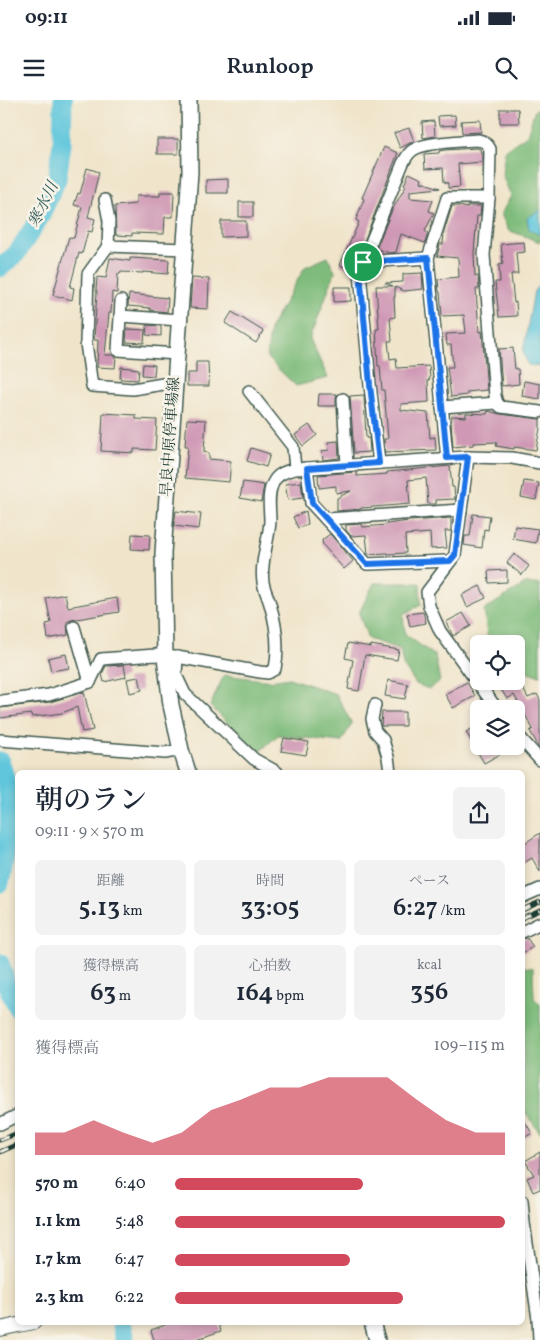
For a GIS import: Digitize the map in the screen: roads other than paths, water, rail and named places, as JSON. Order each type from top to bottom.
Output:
[{"type":"main road","name":"早良中原停車場線","points":[[187,770],[180,750],[171,705],[171,657],[163,553],[190,172],[189,100]]},
{"type":"main road","points":[[373,1325],[377,1340]]},
{"type":"street","points":[[379,463],[360,272],[403,163],[407,155],[418,147],[478,140],[488,144],[490,149],[489,198],[484,255],[495,396],[497,403],[502,407],[540,412]]},
{"type":"street","points":[[447,458],[428,258],[447,198],[489,198]]},
{"type":"street","points":[[105,200],[109,221],[108,246],[88,274],[86,344],[92,386],[134,389],[175,384]]},
{"type":"street","points":[[108,246],[185,249]]},
{"type":"street","points":[[363,262],[428,258]]},
{"type":"street","points":[[121,301],[118,350],[177,354]]},
{"type":"street","points":[[120,316],[180,320]]},
{"type":"street","points":[[249,391],[293,447],[295,469]]},
{"type":"street","points":[[343,399],[347,465]]},
{"type":"street","points":[[442,407],[497,403]]},
{"type":"street","points":[[468,457],[455,555],[427,592],[429,606],[440,631],[490,700]]},
{"type":"street","points":[[2,701],[49,695],[90,682],[101,659],[155,655],[268,673],[275,668],[277,659],[274,623],[263,582],[262,563],[269,532],[269,499],[272,484],[285,471],[468,457],[512,458],[540,463]]},
{"type":"street","points":[[307,468],[312,503],[367,564],[450,561]]},
{"type":"street","points":[[327,520],[461,510]]},
{"type":"street","points":[[74,627],[90,682]]},
{"type":"street","points":[[171,657],[176,676],[185,694],[254,759],[273,770]]},
{"type":"street","points":[[375,705],[372,719],[375,731],[383,740],[390,770]]},
{"type":"street","points":[[6,740],[165,753],[180,750]]},
{"type":"street","points":[[525,743],[540,760]]},
{"type":"street","points":[[525,896],[540,889]]},
{"type":"street","points":[[525,931],[540,924]]},
{"type":"street","points":[[0,1124],[15,1116]]},
{"type":"street","points":[[525,1235],[538,1319],[539,1340]]},
{"type":"street","points":[[0,1329],[18,1325]]},
{"type":"water","points":[[540,210],[540,235],[529,229],[527,218]]},
{"type":"water","points":[[540,284],[540,366],[528,365],[523,352],[534,291]]},
{"type":"waterway","name":"寒水川","points":[[0,268],[17,253],[40,217],[57,179],[62,144],[63,100]]},
{"type":"waterway","name":"寒水川","points":[[0,761],[8,792],[9,807],[8,837],[0,883]]},
{"type":"waterway","name":"寒水川","points":[[0,963],[15,1002]]},
{"type":"waterway","name":"寒水川","points":[[122,1325],[125,1340]]},
{"type":"railway","points":[[525,909],[540,902]]},
{"type":"railway","points":[[525,917],[540,910]]},
{"type":"railway","points":[[0,1140],[15,1134]]},
{"type":"railway","points":[[0,1152],[15,1145]]}]
